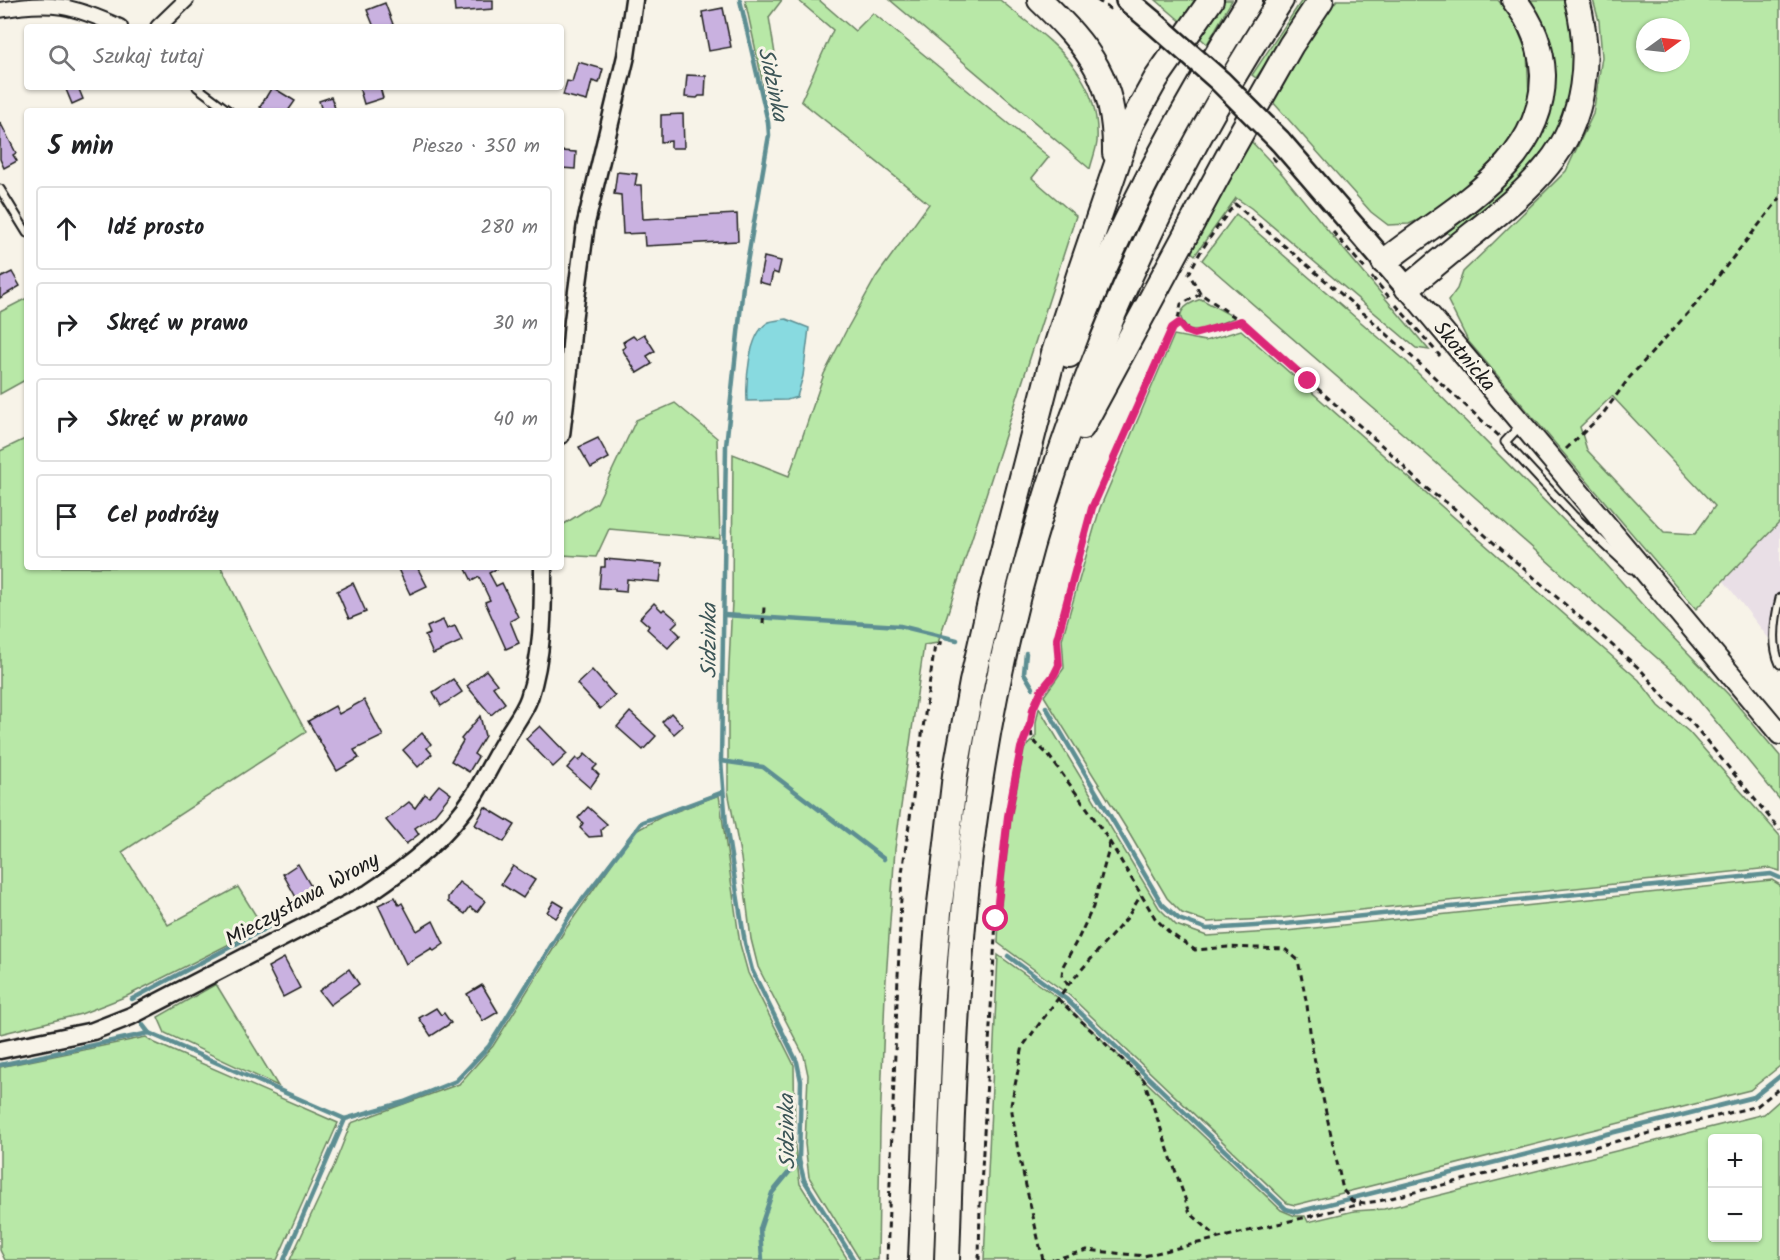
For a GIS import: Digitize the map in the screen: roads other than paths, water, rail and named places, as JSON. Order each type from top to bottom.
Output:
[{"type":"highway","points":[[1040,0],[1087,49],[1104,81],[1114,120],[1115,170]]},
{"type":"highway","points":[[921,1260],[931,1008],[944,858],[955,775],[972,682],[991,598],[1054,353],[1131,124],[1156,79],[1211,0]]},
{"type":"highway","points":[[1016,506],[1076,338],[1139,194],[1196,90],[1250,0]]},
{"type":"highway","points":[[947,1260],[957,1012],[966,902],[976,809],[1005,647],[1045,498],[1093,363],[1147,238],[1195,145],[1281,0]]},
{"type":"highway","points":[[1045,498],[1231,151],[1290,45],[1321,0]]},
{"type":"highway","points":[[1384,262],[1493,179],[1520,150],[1530,134],[1540,101],[1543,83],[1542,66],[1536,37],[1514,0]]},
{"type":"highway","points":[[1407,288],[1517,197],[1549,165],[1558,151],[1580,101],[1584,80],[1585,37],[1577,0]]},
{"type":"main road","name":"Skotnicka","points":[[1127,0],[1220,81],[1280,141],[1522,424],[1780,734]]},
{"type":"street","points":[[161,24],[186,0]]},
{"type":"street","points":[[564,412],[586,223],[626,56],[634,0]]},
{"type":"street","points":[[0,10],[19,3],[54,1],[79,8],[114,24]]},
{"type":"street","name":"Mieczysława Wrony","points":[[0,1050],[93,1031],[131,1016],[369,893],[404,869],[426,850],[444,833],[474,795],[528,701],[538,666],[543,618],[543,570]]},
{"type":"lane","points":[[201,90],[225,108]]},
{"type":"lane","points":[[0,189],[24,228]]},
{"type":"lane","points":[[1522,424],[1505,442],[1573,515],[1680,612]]},
{"type":"lane","points":[[1780,598],[1777,609],[1775,651],[1780,664]]},
{"type":"water","points":[[786,319],[809,328],[803,376],[797,397],[787,400],[747,401],[748,371],[756,338],[767,323]]},
{"type":"waterway","name":"Sidzinka","points":[[740,0],[769,135],[743,286],[726,446],[721,761],[726,825],[745,943],[752,970],[797,1062],[801,1081],[799,1160],[804,1180],[854,1260]]},
{"type":"waterway","points":[[724,615],[900,626],[957,640]]},
{"type":"waterway","points":[[1026,653],[1024,673],[1033,688]]},
{"type":"waterway","points":[[1046,707],[1162,904],[1179,919],[1207,929],[1285,924],[1771,874],[1780,878]]},
{"type":"waterway","points":[[721,761],[763,767],[884,859]]},
{"type":"waterway","points":[[284,1260],[345,1119],[404,1102],[456,1081],[489,1046],[569,917],[642,822],[723,792]]},
{"type":"waterway","points":[[132,999],[268,927]]},
{"type":"waterway","points":[[1008,956],[1066,999],[1286,1209],[1297,1212],[1754,1097],[1780,1076]]},
{"type":"waterway","points":[[142,1024],[149,1033]]},
{"type":"waterway","points":[[0,1065],[149,1033],[345,1119]]},
{"type":"waterway","points":[[762,1260],[760,1229],[772,1193],[799,1160]]}]
